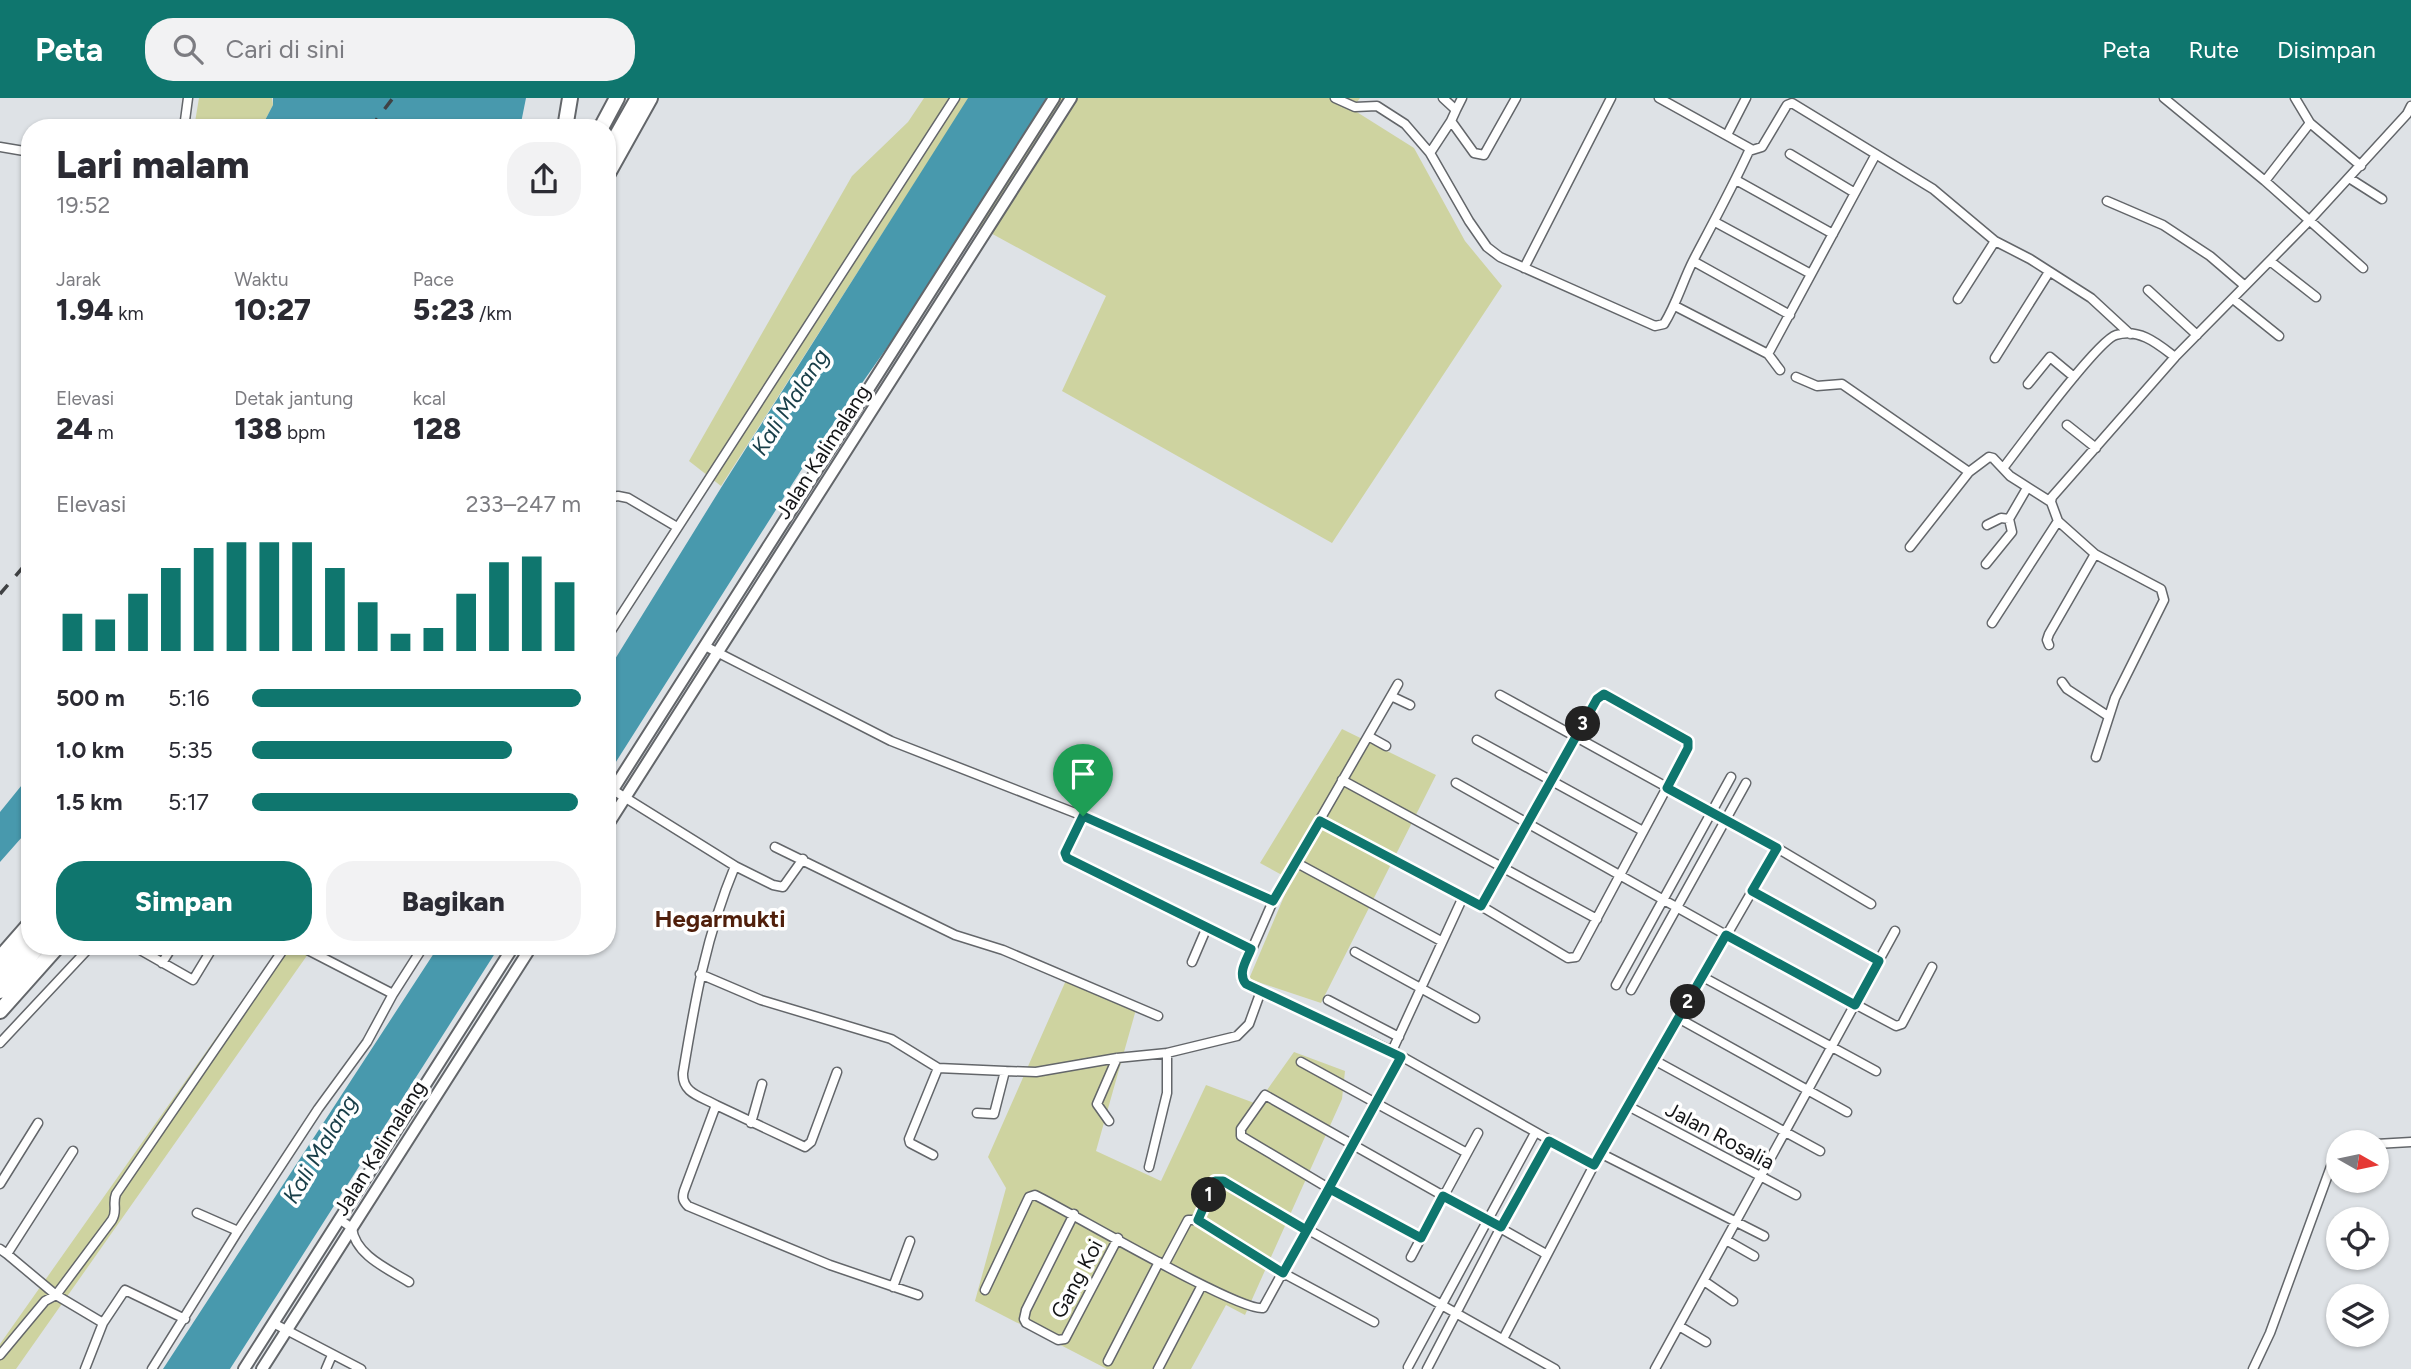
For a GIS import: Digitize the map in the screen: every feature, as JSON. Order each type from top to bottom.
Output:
[{"type":"highway","points":[[566,119],[570,98]]},
{"type":"highway","points":[[606,119],[617,98]]},
{"type":"highway","points":[[616,125],[631,98]]},
{"type":"highway","points":[[616,137],[638,98]]},
{"type":"highway","points":[[616,159],[650,98]]},
{"type":"highway","points":[[630,135],[641,125],[659,98]]},
{"type":"highway","points":[[0,958],[21,934]]},
{"type":"highway","points":[[0,974],[21,951]]},
{"type":"highway","points":[[0,990],[31,955]]},
{"type":"highway","points":[[0,1011],[50,955]]},
{"type":"main road","name":"Jalan Kalimalang","points":[[616,785],[1054,98]]},
{"type":"main road","name":"Jalan Kalimalang","points":[[616,812],[1071,98]]},
{"type":"main road","name":"Jalan Kalimalang","points":[[244,1369],[508,955]]},
{"type":"main road","name":"Jalan Kalimalang","points":[[261,1369],[526,955]]},
{"type":"street","points":[[185,119],[188,98]]},
{"type":"street","points":[[616,623],[955,98]]},
{"type":"street","points":[[1335,98],[1351,106],[1377,106],[1405,124],[1430,153],[1487,247],[1500,257],[1655,326],[1664,324],[1675,306],[1693,261],[1751,149]]},
{"type":"street","points":[[1443,98],[1456,110]]},
{"type":"street","points":[[1430,153],[1462,98]]},
{"type":"street","points":[[1451,121],[1474,153],[1484,155],[1516,98]]},
{"type":"street","points":[[1524,268],[1611,98]]},
{"type":"street","points":[[1658,98],[1751,149],[1762,147],[1787,105],[1792,103],[1933,189],[1995,241],[2091,298],[2130,334]]},
{"type":"street","points":[[1727,135],[1746,98]]},
{"type":"street","points":[[2164,98],[2265,181],[2363,268]]},
{"type":"street","points":[[2295,98],[2310,123],[2361,166]]},
{"type":"street","points":[[2096,757],[2108,716],[2123,680],[2164,596],[2161,589],[2095,554],[2057,521],[2052,497],[2175,357],[2361,166],[2411,106]]},
{"type":"street","points":[[2265,181],[2310,123]]},
{"type":"street","points":[[0,147],[21,150]]},
{"type":"street","points":[[1790,154],[1855,193]]},
{"type":"street","points":[[1768,354],[1876,154]]},
{"type":"street","points":[[2349,178],[2382,200]]},
{"type":"street","points":[[1736,180],[1833,234]]},
{"type":"street","points":[[2107,201],[2163,225],[2210,256],[2245,286]]},
{"type":"street","points":[[1715,222],[1811,274]]},
{"type":"street","points":[[1958,299],[1995,241]]},
{"type":"street","points":[[1693,261],[1790,315]]},
{"type":"street","points":[[2270,261],[2316,297]]},
{"type":"street","points":[[1995,358],[2049,272]]},
{"type":"street","points":[[2148,290],[2197,335]]},
{"type":"street","points":[[2233,299],[2279,336]]},
{"type":"street","points":[[1675,306],[1768,354],[1780,370]]},
{"type":"street","points":[[2004,467],[2074,377],[2111,338],[2130,334],[2146,337],[2175,357]]},
{"type":"street","points":[[2028,384],[2050,357],[2074,377]]},
{"type":"street","points":[[1796,377],[1817,386],[1842,384],[1969,472]]},
{"type":"street","points":[[2067,425],[2096,447]]},
{"type":"street","points":[[1910,547],[1969,472],[1989,457],[1993,457],[2010,476],[2051,502]]},
{"type":"street","points":[[1986,564],[2012,532],[2009,519],[2027,488]]},
{"type":"street","points":[[616,497],[628,498],[677,527]]},
{"type":"street","points":[[1987,524],[2001,518],[2009,519]]},
{"type":"street","points":[[1992,623],[2057,521]]},
{"type":"street","points":[[2049,645],[2049,634],[2095,554]]},
{"type":"street","points":[[705,646],[891,741],[1083,816],[1273,901]]},
{"type":"street","points":[[2062,682],[2067,689],[2108,716]]},
{"type":"street","points":[[1398,684],[1273,901],[1251,949],[1242,979],[1246,984],[1392,1051],[1594,1165]]},
{"type":"street","points":[[1320,821],[1481,906],[1571,959],[1578,955],[1688,748],[1688,741],[1604,694],[1597,699],[1481,906]]},
{"type":"street","points":[[1500,695],[1777,848],[1871,904]]},
{"type":"street","points":[[1391,696],[1410,705]]},
{"type":"street","points":[[1368,736],[1386,747]]},
{"type":"street","points":[[1477,740],[1643,831]]},
{"type":"street","points":[[1616,985],[1731,777]]},
{"type":"street","points":[[1342,780],[1597,919]]},
{"type":"street","points":[[1457,783],[1677,908],[1896,1026],[1900,1026],[1931,967]]},
{"type":"street","points":[[1632,990],[1746,783]]},
{"type":"street","points":[[616,795],[626,797],[735,866],[773,885],[783,887],[803,859]]},
{"type":"street","points":[[1083,816],[1065,853],[1067,858],[1251,949]]},
{"type":"street","points":[[775,847],[955,934],[1003,950],[1158,1016]]},
{"type":"street","points":[[1503,1339],[1600,1153],[1777,848]]},
{"type":"street","points":[[1295,862],[1441,941]]},
{"type":"street","points":[[735,866],[719,905],[700,974],[683,1082],[687,1090],[802,1147],[809,1144],[837,1072]]},
{"type":"street","points":[[1752,891],[1879,961]]},
{"type":"street","points":[[1392,1051],[1463,897]]},
{"type":"street","points":[[1192,962],[1207,927]]},
{"type":"street","points":[[1655,1369],[1895,932]]},
{"type":"street","points":[[1355,953],[1475,1018]]},
{"type":"street","points":[[0,1043],[82,955]]},
{"type":"street","points":[[148,955],[193,980],[208,955]]},
{"type":"street","points":[[162,963],[167,955]]},
{"type":"street","points":[[0,1355],[45,1301],[56,1295],[114,1217],[113,1201],[116,1194],[280,955]]},
{"type":"street","points":[[317,955],[393,994]]},
{"type":"street","points":[[152,1369],[318,1109],[368,1041],[418,955]]},
{"type":"street","points":[[700,974],[761,1000],[891,1040],[938,1068],[1036,1072],[1117,1058],[1167,1053],[1237,1036],[1249,1024],[1261,991]]},
{"type":"street","points":[[1703,976],[1876,1071]]},
{"type":"street","points":[[1328,1000],[1399,1037]]},
{"type":"street","points":[[1678,1018],[1847,1112]]},
{"type":"street","points":[[1149,1167],[1167,1093],[1167,1053]]},
{"type":"street","points":[[985,1290],[1030,1196],[1035,1195],[1202,1285],[1260,1309],[1265,1306],[1401,1057]]},
{"type":"street","points":[[1109,1121],[1097,1104],[1117,1058]]},
{"type":"street","points":[[1654,1060],[1820,1151]]},
{"type":"street","points":[[1301,1062],[1467,1153]]},
{"type":"street","points":[[933,1155],[911,1143],[909,1139],[938,1068]]},
{"type":"street","points":[[977,1112],[994,1114],[1005,1071]]},
{"type":"street","points":[[751,1123],[762,1084]]},
{"type":"street","points":[[1421,1238],[1330,1189],[1241,1136],[1241,1129],[1267,1095],[1546,1254]]},
{"type":"street","points":[[716,1105],[682,1196],[688,1206],[830,1265],[918,1295]]},
{"type":"street","name":"Jalan Rosalia","points":[[1628,1106],[1796,1195]]},
{"type":"street","points":[[0,1184],[38,1123]]},
{"type":"street","points":[[1411,1257],[1478,1133]]},
{"type":"street","points":[[1408,1367],[1535,1133]]},
{"type":"street","points":[[1427,1369],[1549,1141]]},
{"type":"street","points":[[2389,1143],[2411,1142]]},
{"type":"street","points":[[73,1151],[4,1251],[56,1295],[103,1323]]},
{"type":"street","points":[[1600,1153],[1764,1236]]},
{"type":"street","points":[[1198,1220],[1215,1181],[1220,1180],[1555,1369]]},
{"type":"street","points":[[2253,1369],[2270,1333],[2326,1180]]},
{"type":"street","points":[[197,1213],[238,1231]]},
{"type":"street","name":"Gang Koi","points":[[1074,1214],[1026,1310],[1026,1323],[1059,1340],[1065,1339],[1118,1238]]},
{"type":"street","points":[[339,1219],[352,1228],[353,1237],[365,1252],[409,1282]]},
{"type":"street","points":[[1108,1362],[1188,1220],[1198,1220],[1283,1273],[1374,1322]]},
{"type":"street","points":[[1726,1240],[1754,1256]]},
{"type":"street","points":[[893,1287],[910,1241]]},
{"type":"street","points":[[1704,1281],[1733,1301]]},
{"type":"street","points":[[1158,1369],[1202,1285]]},
{"type":"street","points":[[85,1369],[103,1323],[125,1290],[185,1319]]},
{"type":"street","points":[[273,1323],[361,1369]]},
{"type":"street","points":[[1679,1326],[1706,1342]]},
{"type":"street","points":[[326,1369],[332,1355]]},
{"type":"green space","points":[[199,98],[272,98],[273,105],[266,119],[196,119]]},
{"type":"green space","points":[[924,98],[969,98],[721,486],[689,461],[852,176],[908,122]]},
{"type":"green space","points":[[1054,98],[1360,98],[1352,109],[1414,148],[1465,241],[1502,286],[1332,543],[1062,391],[1106,296],[976,225]]},
{"type":"green space","points":[[1342,729],[1436,775],[1321,1003],[1249,979],[1291,880],[1260,863]]},
{"type":"green space","points":[[274,955],[307,955],[16,1369],[0,1369],[0,1344]]},
{"type":"green space","points":[[1067,978],[1137,1006],[1096,1151],[1161,1181],[1206,1085],[1257,1104],[1294,1052],[1345,1071],[1342,1099],[1245,1315],[1226,1305],[1191,1369],[1107,1369],[975,1301],[1006,1188],[988,1157]]},
{"type":"water","points":[[273,98],[526,98],[522,119],[266,119],[273,105]]},
{"type":"water","name":"Kali Malang","points":[[968,98],[1054,98],[974,224],[805,464],[616,762],[616,657]]},
{"type":"water","points":[[21,786],[21,838],[0,862],[0,812]]},
{"type":"water","name":"Kali Malang","points":[[433,955],[494,955],[230,1369],[163,1369]]},
{"type":"railway","points":[[377,119],[393,98]]},
{"type":"railway","points":[[0,594],[21,570]]},
{"type":"district","name":"Hegarmukti","points":[[720,919]]},
{"type":"route","points":[[1604,694],[1688,741],[1688,748],[1667,788],[1777,848],[1752,891],[1879,961],[1855,1005],[1726,935],[1594,1165],[1549,1141],[1501,1227],[1443,1196],[1421,1238],[1330,1189],[1283,1273],[1198,1220],[1215,1181],[1223,1181],[1306,1230],[1401,1057],[1246,984],[1242,979],[1242,972],[1251,949],[1065,857],[1083,816],[1273,901],[1320,821],[1481,906],[1597,699],[1604,694]]}]
